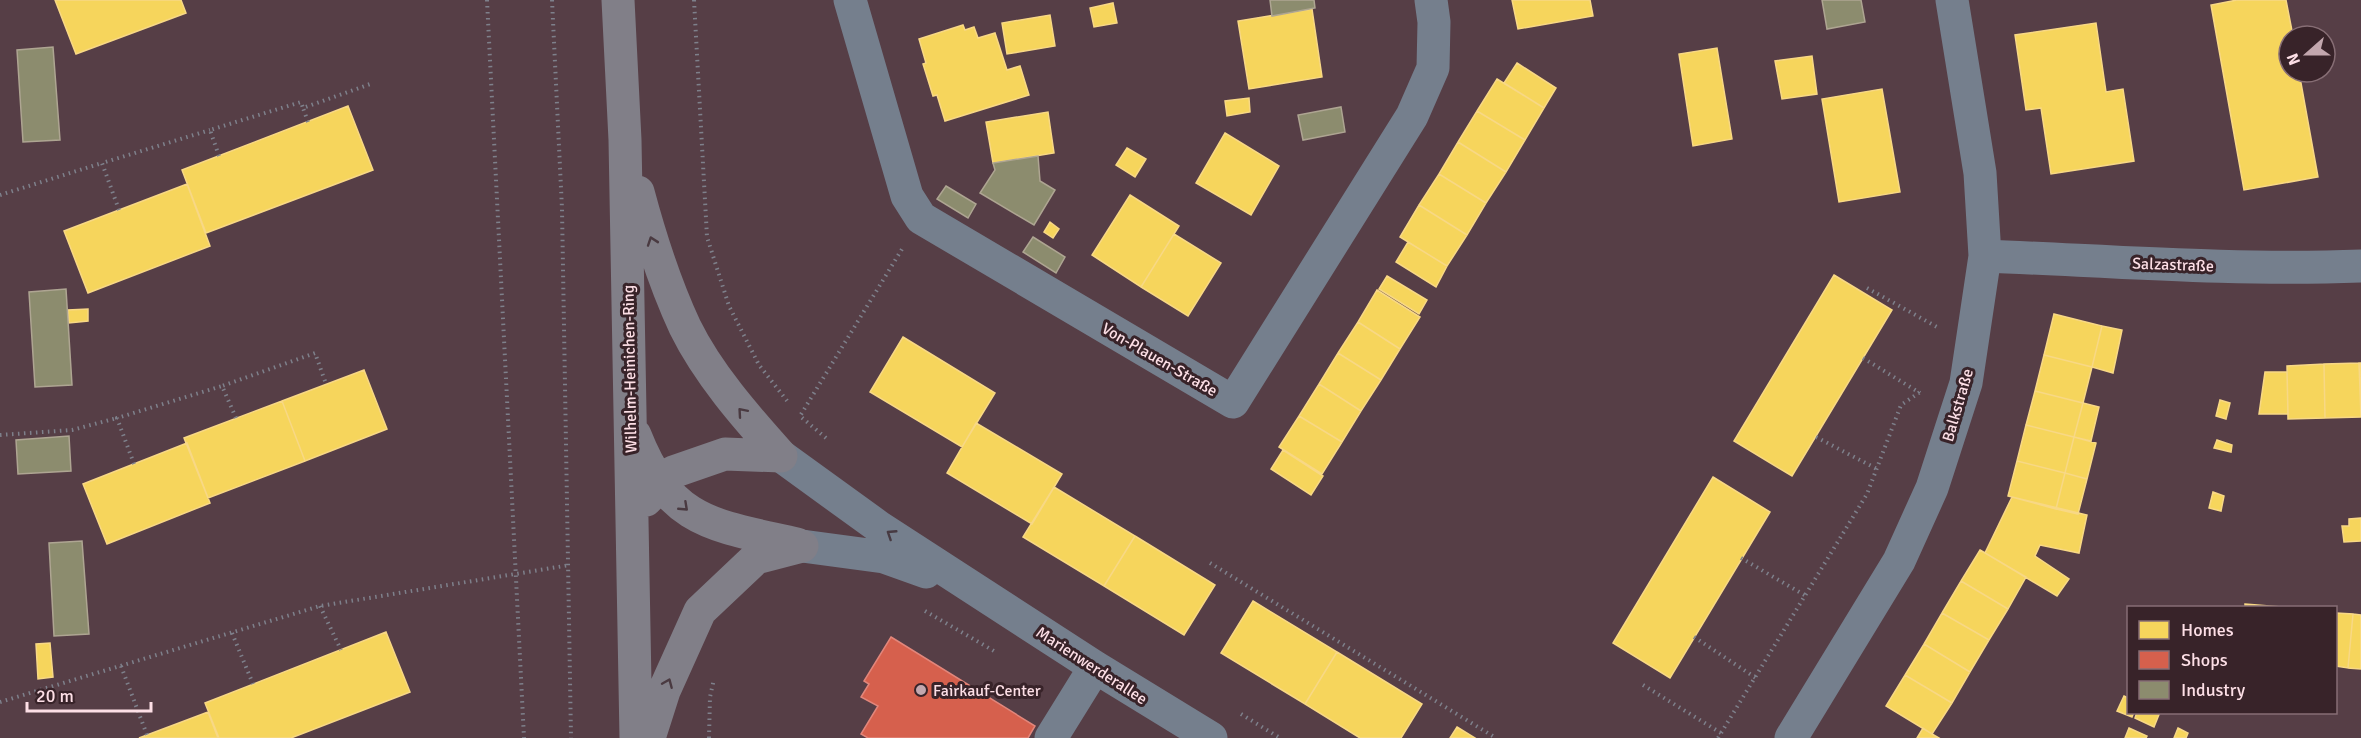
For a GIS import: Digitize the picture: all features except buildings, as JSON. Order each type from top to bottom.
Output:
[{"type":"main road","name":"Wilhelm-Heinichen-Ring","points":[[618,0],[625,140],[636,738]]},
{"type":"main road","points":[[625,140],[651,239],[686,328],[737,408],[781,456]]},
{"type":"main road","points":[[630,424],[646,463],[660,485],[693,515],[725,528],[802,546]]},
{"type":"main road","points":[[632,514],[673,472],[725,454],[781,456]]},
{"type":"main road","points":[[649,738],[664,691],[700,610],[756,558],[802,546]]},
{"type":"street","name":"Von-Plauen-Straße","points":[[850,0],[907,196],[921,218],[1233,402],[1412,116],[1433,68],[1434,22],[1431,0]]},
{"type":"street","name":"Balkstraße","points":[[1791,738],[1899,561],[1932,488],[1966,383],[1984,256],[1980,172],[1952,0]]},
{"type":"street","name":"Salzastraße","points":[[1984,256],[2184,265],[2310,268],[2361,266]]},
{"type":"street","name":"Marienwerderallee","points":[[781,456],[879,527],[1095,667],[1211,738]]},
{"type":"street","name":"Marienwerderallee","points":[[802,546],[884,557],[975,589]]},
{"type":"street","points":[[1051,738],[1095,667]]},
{"type":"path","points":[[487,0],[518,576],[524,738]]},
{"type":"path","points":[[552,0],[562,209],[570,565],[571,738]]},
{"type":"path","points":[[303,108],[373,83]]},
{"type":"path","points":[[0,195],[301,102],[308,122]]},
{"type":"path","points":[[210,130],[219,156]]},
{"type":"path","points":[[102,163],[119,210]]},
{"type":"path","points":[[800,416],[921,218]]},
{"type":"path","points":[[1867,288],[1971,346]]},
{"type":"path","points":[[0,435],[72,430],[222,386],[315,353],[326,384]]},
{"type":"path","points":[[1863,358],[1920,393]]},
{"type":"path","points":[[1718,738],[1867,494],[1901,405],[1942,376],[1966,383]]},
{"type":"path","points":[[222,386],[236,418]]},
{"type":"path","points":[[117,418],[134,464]]},
{"type":"path","points":[[1816,437],[1877,469]]},
{"type":"path","points":[[1742,558],[1806,596]]},
{"type":"path","points":[[1210,563],[1496,738]]},
{"type":"path","points":[[0,702],[320,606],[518,576],[570,565]]},
{"type":"path","points":[[916,605],[996,652]]},
{"type":"path","points":[[320,606],[341,650]]},
{"type":"path","points":[[232,633],[253,684]]},
{"type":"path","points":[[1694,637],[1756,678]]},
{"type":"path","points":[[121,666],[147,735]]},
{"type":"path","points":[[1643,685],[1721,733]]},
{"type":"place","name":"Fairkauf-Center","points":[[921,690]]}]
